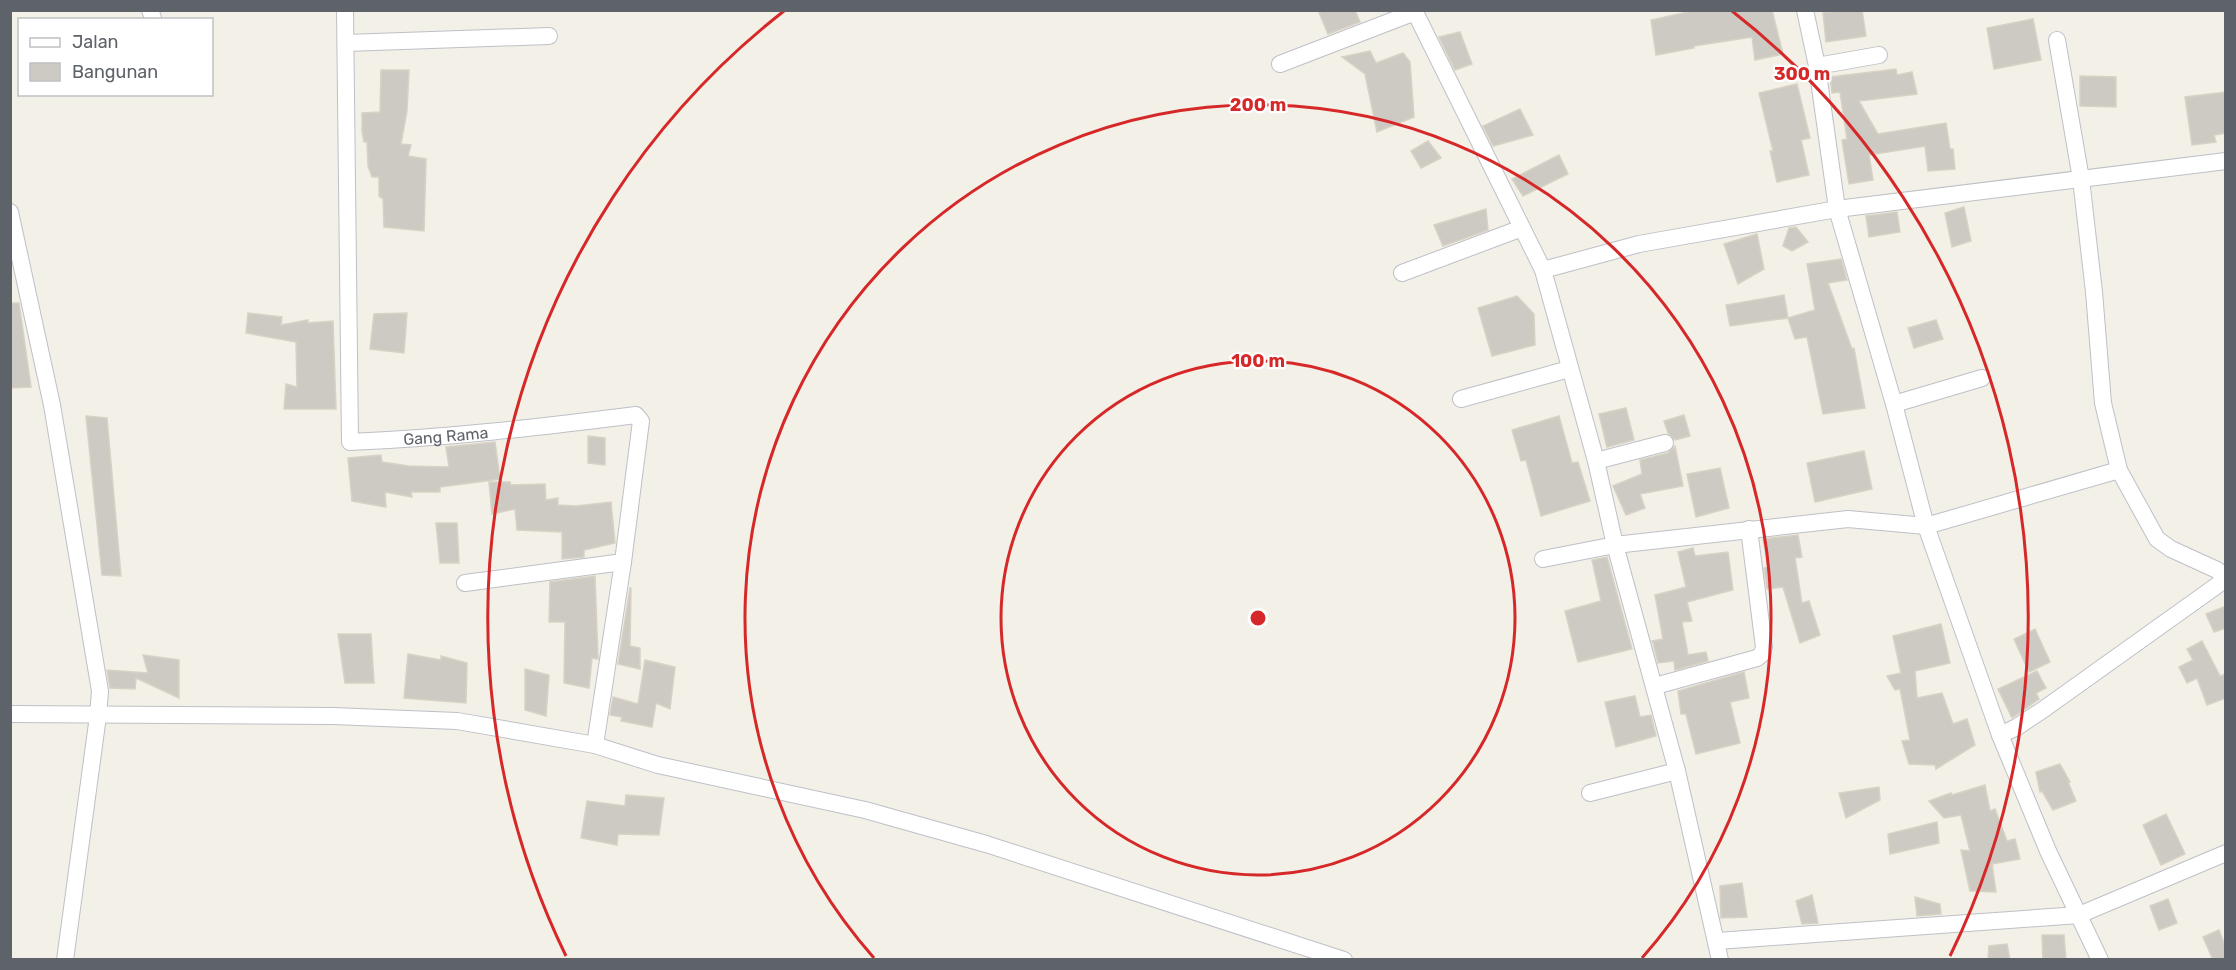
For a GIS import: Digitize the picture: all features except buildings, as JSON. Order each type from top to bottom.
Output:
[{"type":"street","name":"Gang Rama","points":[[345,10],[350,441],[424,439],[497,433],[636,415],[641,421],[623,562],[595,745]]},
{"type":"street","points":[[1805,10],[1817,66],[1837,209],[1894,404],[1926,526],[2000,735],[2048,851],[2100,960]]},
{"type":"street","points":[[1280,64],[1414,11],[1543,270],[1596,461],[1615,545],[1677,771],[1720,960]]},
{"type":"street","points":[[346,43],[549,36]]},
{"type":"street","points":[[2000,735],[2044,709],[2223,574],[2171,549],[2157,539],[2120,470],[2103,403],[2094,292],[2081,179],[2057,40]]},
{"type":"street","points":[[1817,66],[1879,55]]},
{"type":"street","points":[[1543,270],[1640,244],[1837,209],[2226,161]]},
{"type":"street","points":[[10,212],[54,417],[99,681],[99,716],[65,960]]},
{"type":"street","points":[[1402,273],[1522,228]]},
{"type":"street","points":[[1461,399],[1569,369]]},
{"type":"street","points":[[1894,404],[1982,378]]},
{"type":"street","points":[[1596,461],[1665,443]]},
{"type":"street","points":[[1543,560],[1615,545],[1848,519],[1926,526],[2120,470]]},
{"type":"street","points":[[1655,686],[1757,658],[1762,654],[1764,647],[1749,529]]},
{"type":"street","points":[[465,583],[623,562]]},
{"type":"street","points":[[10,714],[333,716],[457,721],[595,745],[658,765],[865,810],[1344,960]]},
{"type":"street","points":[[1590,793],[1677,771]]},
{"type":"street","points":[[1717,941],[2079,915],[2226,853]]}]
